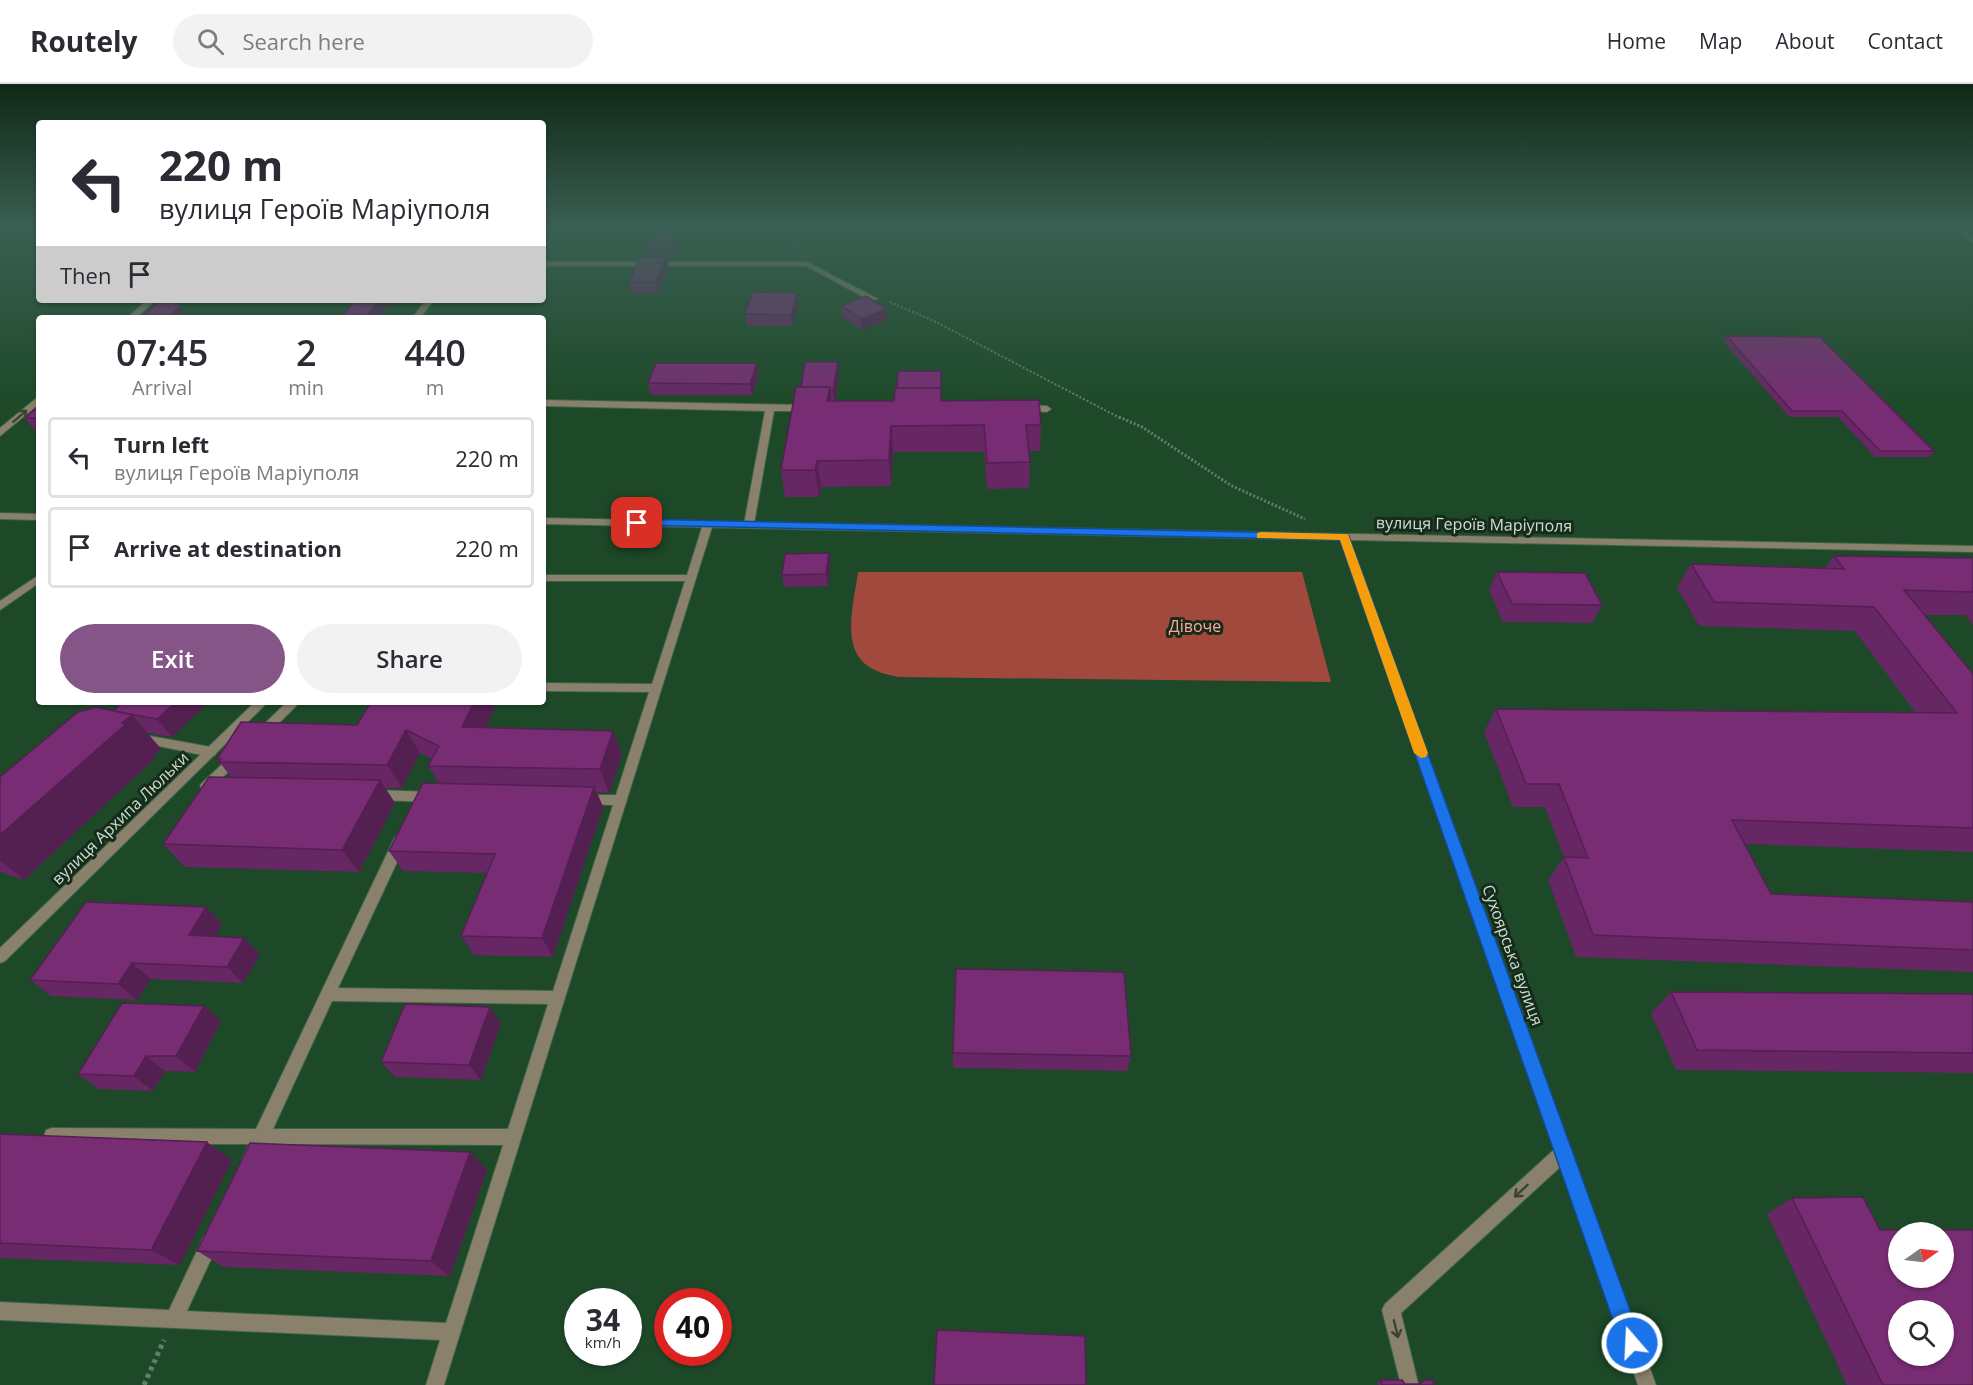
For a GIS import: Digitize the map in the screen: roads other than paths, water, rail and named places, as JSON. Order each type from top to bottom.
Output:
[{"type":"street","points":[[849,286],[874,299]]},
{"type":"street","points":[[134,315],[148,303]]},
{"type":"street","points":[[418,315],[428,303]]},
{"type":"street","points":[[0,433],[36,402]]},
{"type":"street","points":[[546,404],[816,408]]},
{"type":"street","points":[[749,524],[770,408]]},
{"type":"street","points":[[1013,408],[1047,408]]},
{"type":"street","points":[[0,516],[36,517]]},
{"type":"street","name":"вулиця Героїв Маріуполя","points":[[546,521],[1973,549]]},
{"type":"street","points":[[435,1385],[708,524]]},
{"type":"street","name":"Сухоярська вулиця","points":[[1344,537],[1647,1385]]},
{"type":"street","points":[[546,578],[690,578]]},
{"type":"street","points":[[0,606],[36,580]]},
{"type":"street","points":[[546,687],[655,688]]},
{"type":"street","name":"вулиця Архипа Люльки","points":[[0,957],[259,705]]},
{"type":"street","points":[[224,792],[201,792],[291,705]]},
{"type":"street","points":[[127,735],[211,752]]},
{"type":"street","points":[[363,795],[418,802],[444,797]]},
{"type":"street","points":[[573,799],[620,800]]},
{"type":"street","points":[[245,1169],[406,827]]},
{"type":"street","points":[[328,994],[557,998]]},
{"type":"street","points":[[52,1136],[513,1137]]},
{"type":"street","points":[[1409,1383],[1391,1310],[1564,1152]]},
{"type":"street","points":[[174,1320],[220,1223]]},
{"type":"street","points":[[0,1311],[452,1332]]},
{"type":"park label","name":"Дівоче","points":[[1195,626]]}]
